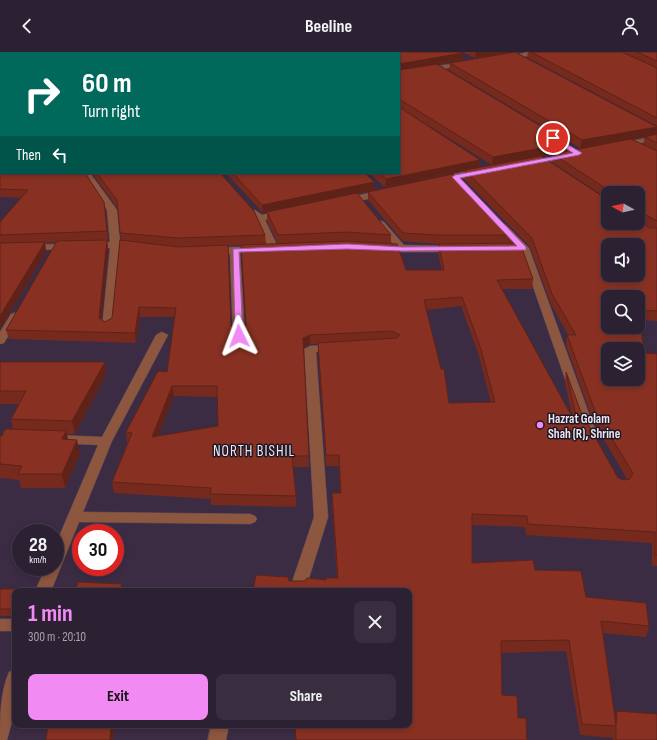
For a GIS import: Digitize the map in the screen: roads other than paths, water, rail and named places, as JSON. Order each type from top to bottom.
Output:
[{"type":"street","points":[[495,59],[534,52]]},
{"type":"street","points":[[400,74],[473,62],[461,56]]},
{"type":"street","points":[[517,56],[531,63]]},
{"type":"street","points":[[439,68],[452,76]]},
{"type":"street","points":[[400,69],[407,73]]},
{"type":"street","points":[[609,147],[657,138]]},
{"type":"street","points":[[631,143],[644,150]]},
{"type":"street","points":[[520,165],[579,153]]},
{"type":"street","points":[[542,161],[555,170]]},
{"type":"street","points":[[434,182],[455,177],[483,166]]},
{"type":"street","points":[[87,174],[112,210],[115,245],[107,328]]},
{"type":"street","points":[[455,177],[466,188]]},
{"type":"street","points":[[337,202],[362,201],[387,192],[373,183]]},
{"type":"street","points":[[203,251],[277,249],[260,218],[250,207]]},
{"type":"street","points":[[260,218],[291,212]]},
{"type":"street","points":[[374,215],[402,249]]},
{"type":"street","points":[[492,215],[524,248],[586,422],[596,441]]},
{"type":"street","points":[[0,248],[115,245],[144,248]]},
{"type":"street","points":[[47,260],[55,247]]},
{"type":"street","points":[[371,248],[466,249]]},
{"type":"street","points":[[509,248],[524,248]]},
{"type":"street","points":[[235,250],[239,336]]},
{"type":"street","points":[[2,334],[21,305]]},
{"type":"street","points":[[64,542],[106,441],[162,335]]},
{"type":"street","points":[[298,588],[321,517],[310,349],[347,347]]},
{"type":"street","points":[[45,439],[106,441]]},
{"type":"street","points":[[75,517],[250,519]]},
{"type":"street","points":[[44,588],[49,576]]},
{"type":"street","points":[[0,625],[12,624]]},
{"type":"street","points":[[0,736],[12,689]]},
{"type":"street","points":[[217,740],[219,728]]},
{"type":"place","name":"Hazrat Golam Shah (R), Shrine","points":[[540,425]]},
{"type":"district","name":"NORTH BISHIL","points":[[254,451]]}]
